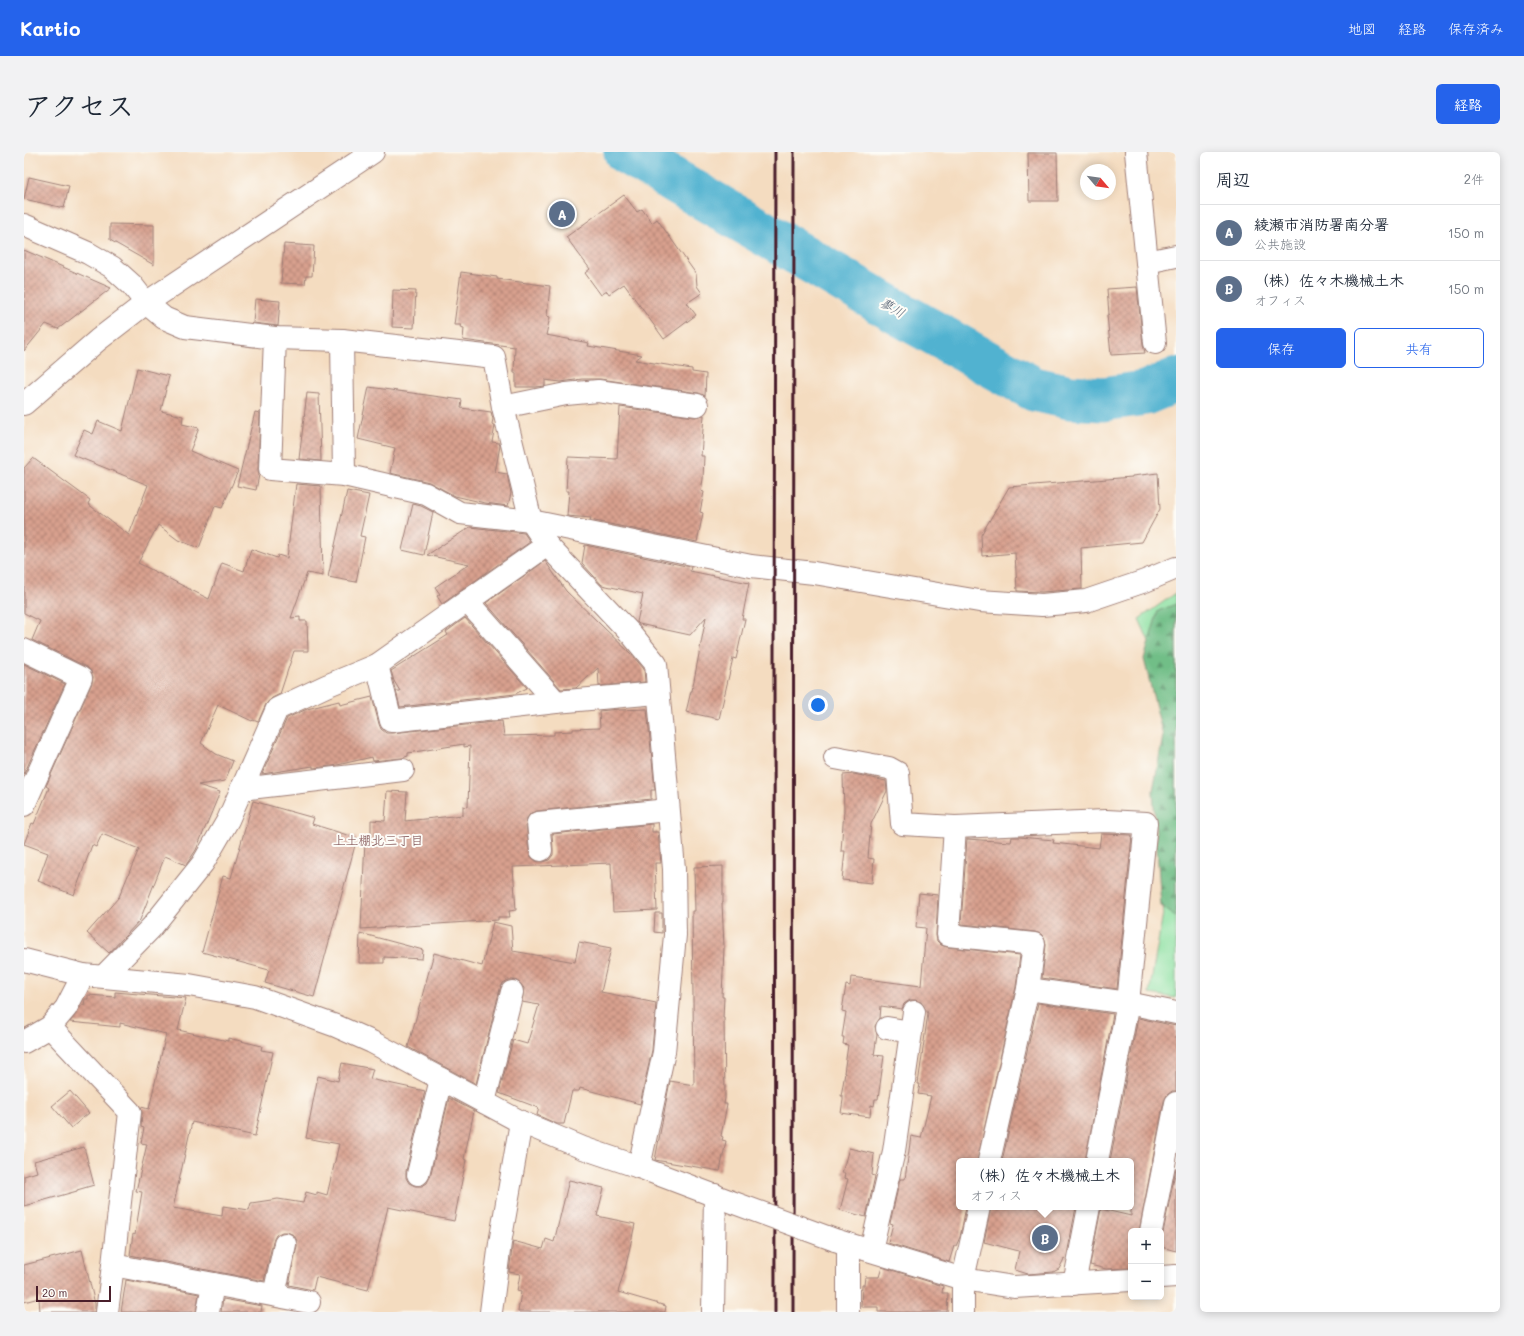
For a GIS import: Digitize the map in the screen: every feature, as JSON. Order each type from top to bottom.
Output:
[{"type":"street","points":[[24,404],[98,340],[146,304],[373,152]]},
{"type":"street","points":[[1136,152],[1154,343]]},
{"type":"street","points":[[24,225],[88,253],[112,267],[132,285],[146,304],[164,318],[185,327],[275,338],[342,340],[494,356],[504,407],[531,521],[548,545],[632,635],[656,664],[674,869],[675,935],[664,1052],[639,1167]]},
{"type":"street","points":[[1147,262],[1176,256]]},
{"type":"street","points":[[275,338],[270,469],[344,475],[426,494],[460,513],[531,521],[751,566],[814,573],[987,602],[1042,605],[1086,601],[1176,568]]},
{"type":"street","points":[[342,340],[344,475]]},
{"type":"street","points":[[504,407],[566,394],[598,391],[697,405]]},
{"type":"street","points":[[24,1042],[50,1027],[94,975],[151,928],[203,863],[228,820],[277,709],[326,686],[377,665],[548,545]]},
{"type":"street","points":[[467,602],[556,702]]},
{"type":"street","points":[[24,650],[81,678],[24,805]]},
{"type":"street","points":[[377,665],[391,721],[556,702],[658,693]]},
{"type":"street","points":[[836,758],[889,768],[898,773],[902,824],[955,827],[1106,820],[1146,823],[1128,1003],[1098,1158]]},
{"type":"street","points":[[242,789],[402,770]]},
{"type":"street","points":[[541,850],[538,823],[668,810]]},
{"type":"street","points":[[955,827],[948,935],[1034,944],[1028,988],[990,1158]]},
{"type":"street","points":[[24,960],[94,975],[189,985],[255,997],[336,1026],[364,1039],[521,1122],[584,1148],[842,1242],[962,1279],[1014,1288],[1128,1280]]},
{"type":"street","points":[[1028,988],[1128,1003],[1176,1013]]},
{"type":"street","points":[[484,1102],[512,992]]},
{"type":"street","points":[[871,1250],[894,1151],[913,1022],[886,1028]]},
{"type":"street","points":[[50,1027],[130,1112],[107,1312]]},
{"type":"street","points":[[418,1174],[441,1079]]},
{"type":"street","points":[[1152,1228],[1176,1103]]},
{"type":"street","points":[[491,1312],[500,1243],[521,1122]]},
{"type":"street","points":[[713,1312],[722,1198]]},
{"type":"street","points":[[963,1312],[962,1279],[978,1210]]},
{"type":"street","points":[[1074,1284],[1087,1210]]},
{"type":"street","points":[[842,1242],[848,1312]]},
{"type":"street","points":[[274,1295],[285,1244]]},
{"type":"street","points":[[113,1264],[309,1302]]},
{"type":"street","points":[[1164,1277],[1176,1276]]},
{"type":"street","points":[[208,1312],[213,1284]]},
{"type":"green space","points":[[1176,593],[1176,828],[1164,675],[1139,619]]},
{"type":"green space","points":[[1176,604],[1176,917],[1161,906],[1153,791],[1163,736],[1144,659],[1158,611]]},
{"type":"green space","points":[[1176,838],[1176,998],[1149,994]]},
{"type":"building","points":[[1028,153],[1057,153],[1058,201],[1029,201]]},
{"type":"building","points":[[29,177],[69,186],[64,208],[24,199]]},
{"type":"building","points":[[624,195],[637,212],[642,209],[652,223],[657,219],[696,274],[697,286],[702,293],[687,303],[696,315],[664,339],[624,284],[609,294],[607,291],[601,295],[585,273],[590,269],[566,237]]},
{"type":"building","points":[[110,224],[154,225],[154,265],[110,240]]},
{"type":"building","points":[[284,244],[314,246],[312,276],[306,276],[305,284],[281,283]]},
{"type":"building","points":[[24,250],[111,288],[58,329],[46,324],[24,351]]},
{"type":"building","points":[[461,272],[497,277],[497,279],[550,286],[547,316],[550,317],[546,335],[589,343],[588,346],[642,355],[635,360],[692,369],[692,372],[706,374],[705,396],[699,393],[600,379],[582,379],[561,382],[545,380],[545,386],[516,387],[516,373],[514,373],[515,347],[463,340],[464,328],[460,327],[461,325],[454,325]]},
{"type":"building","points":[[1137,287],[1145,353],[1111,355],[1107,315],[1109,314],[1107,289]]},
{"type":"building","points":[[393,290],[416,291],[414,328],[392,327]]},
{"type":"building","points":[[255,299],[280,301],[278,326],[253,323]]},
{"type":"building","points":[[137,368],[169,376],[161,411],[183,416],[182,424],[199,428],[190,451],[238,471],[222,508],[215,506],[199,548],[178,540],[158,525],[138,563],[209,599],[222,563],[244,571],[251,549],[277,558],[278,555],[287,558],[296,484],[321,486],[323,576],[307,573],[291,618],[300,617],[300,621],[307,621],[308,651],[294,651],[280,694],[272,698],[266,704],[258,722],[252,721],[218,705],[201,743],[216,754],[233,761],[225,781],[198,785],[220,792],[196,850],[186,865],[165,856],[140,920],[109,953],[87,933],[119,897],[139,849],[102,834],[96,847],[92,845],[74,895],[38,881],[48,853],[24,844],[32,823],[34,824],[49,788],[46,786],[92,683],[93,677],[91,671],[87,667],[32,640],[40,621],[24,613],[24,468],[33,458],[90,500],[88,504],[129,535],[148,485],[73,455],[84,430],[93,434],[98,421],[122,431]]},
{"type":"building","points":[[369,387],[462,400],[461,408],[491,412],[493,419],[492,424],[495,426],[492,442],[499,443],[500,446],[495,472],[507,474],[511,493],[508,506],[485,503],[455,496],[429,482],[390,473],[395,448],[358,439]]},
{"type":"building","points":[[307,393],[319,394],[321,461],[299,459]]},
{"type":"building","points":[[620,407],[695,417],[704,415],[701,456],[704,456],[701,491],[704,492],[700,512],[703,513],[697,542],[590,520],[591,518],[567,516],[569,491],[566,491],[568,457],[617,459]]},
{"type":"building","points":[[255,412],[260,413],[259,475],[256,490],[237,486]]},
{"type":"building","points":[[1158,473],[1160,509],[1142,542],[1081,548],[1082,589],[1042,592],[1017,591],[1015,553],[982,556],[981,535],[1009,487],[1132,477]]},
{"type":"building","points":[[347,491],[369,495],[360,536],[365,537],[356,582],[328,577]]},
{"type":"building","points":[[413,504],[433,512],[424,555],[402,550]]},
{"type":"building","points":[[470,527],[524,533],[530,542],[442,604],[437,596],[440,594],[435,587],[469,564],[427,555]]},
{"type":"building","points":[[585,545],[691,567],[690,571],[749,583],[742,619],[745,619],[736,659],[733,658],[719,719],[686,712],[692,691],[706,617],[690,635],[639,624],[637,622],[643,594],[602,585],[582,563]]},
{"type":"building","points":[[545,561],[566,591],[633,656],[644,669],[645,682],[599,686],[598,668],[576,688],[561,689],[486,603]]},
{"type":"building","points":[[465,618],[527,688],[515,694],[400,707],[396,691],[400,691],[394,681],[391,671],[448,635],[446,632]]},
{"type":"building","points":[[24,664],[65,684],[24,774]]},
{"type":"building","points":[[372,697],[379,724],[381,729],[386,733],[502,721],[504,736],[554,735],[554,732],[573,731],[573,729],[600,728],[599,711],[647,709],[655,790],[651,790],[651,799],[537,811],[531,813],[527,818],[526,824],[531,857],[536,861],[542,862],[549,860],[553,855],[552,834],[652,824],[652,832],[658,832],[661,863],[655,863],[657,910],[613,912],[611,863],[513,867],[516,910],[509,911],[510,917],[498,917],[498,920],[361,929],[365,840],[371,842],[371,820],[385,821],[387,791],[407,792],[405,821],[463,815],[463,806],[468,807],[470,746],[464,747],[464,744],[408,753],[408,756],[402,758],[373,761],[372,757],[333,766],[313,768],[313,766],[262,774],[287,718],[307,709],[339,701],[340,705]]},
{"type":"building","points":[[854,774],[886,781],[887,791],[871,824],[868,858],[874,859],[872,883],[842,880],[845,851],[841,851],[844,811],[843,775]]},
{"type":"building","points":[[253,801],[314,818],[312,824],[357,838],[314,997],[265,983],[269,970],[202,952],[223,876],[231,878]]},
{"type":"building","points":[[1101,834],[1132,835],[1117,989],[1042,978],[1046,945],[1045,939],[1041,934],[1035,932],[961,924],[967,839],[1011,842],[1012,837],[1019,837],[1054,840],[1053,843],[1099,848]]},
{"type":"building","points":[[723,866],[722,903],[724,947],[722,997],[724,997],[724,1104],[727,1104],[721,1136],[723,1137],[722,1140],[726,1141],[720,1171],[655,1160],[670,1081],[694,1085],[692,911],[695,911],[694,867]]},
{"type":"building","points":[[919,893],[938,895],[936,935],[937,941],[941,945],[947,947],[1020,955],[1016,987],[978,1158],[956,1158],[956,1210],[965,1210],[960,1237],[956,1246],[954,1246],[949,1262],[888,1243],[893,1224],[890,1223],[900,1179],[905,1179],[911,1136],[921,1138],[931,1096],[918,1094],[920,1084],[918,1084],[928,1013],[921,1002],[910,1000],[904,1004],[902,1009],[881,1006],[880,1018],[875,1026],[877,1035],[874,1055],[884,1056],[878,1099],[875,1099],[874,1106],[871,1105],[870,1117],[841,1113],[843,1096],[841,1096],[848,1045],[843,1044],[844,1037],[842,1037],[846,1012],[842,1011],[846,985],[850,986],[851,977],[921,986],[926,928],[916,927]]},
{"type":"building","points":[[655,913],[662,913],[662,933],[654,932]]},
{"type":"building","points":[[493,922],[511,926],[513,951],[575,962],[579,942],[611,948],[601,992],[656,1003],[652,1050],[640,1104],[580,1088],[579,1091],[572,1091],[564,1124],[557,1124],[537,1115],[539,1108],[499,1093],[513,1040],[527,1044],[539,1005],[522,1002],[524,988],[515,980],[508,980],[503,983],[500,989],[476,1084],[408,1047],[434,953],[482,966]]},
{"type":"building","points":[[360,933],[423,950],[422,959],[384,957],[384,963],[359,963]]},
{"type":"building","points":[[115,992],[186,998],[178,1030],[228,1041],[228,1038],[262,1046],[261,1050],[273,1052],[255,1136],[192,1122],[173,1208],[222,1216],[223,1206],[249,1210],[251,1203],[278,1199],[303,1203],[306,1192],[317,1195],[317,1192],[327,1195],[339,1144],[306,1138],[318,1076],[338,1081],[342,1063],[373,1069],[370,1079],[425,1091],[406,1171],[406,1178],[409,1183],[415,1186],[422,1186],[427,1183],[430,1177],[449,1098],[474,1111],[464,1159],[466,1160],[454,1221],[388,1207],[368,1290],[316,1277],[313,1290],[289,1285],[297,1241],[294,1235],[287,1232],[282,1232],[276,1235],[273,1241],[264,1281],[130,1255],[142,1192],[136,1191],[147,1144],[141,1143],[144,1128],[141,1127],[141,1107],[149,1109],[166,1034],[120,1023],[120,1027],[70,1022],[82,1005],[84,1005],[85,999],[88,999],[88,995],[115,997]]},
{"type":"building","points":[[1038,1003],[1113,1014],[1086,1158],[1003,1158]]},
{"type":"building","points":[[1138,1018],[1176,1026],[1176,1091],[1172,1091],[1167,1095],[1164,1101],[1140,1228],[1128,1228],[1128,1268],[1106,1269],[1090,1265],[1101,1210],[1131,1216],[1131,1210],[1134,1210],[1134,1158],[1111,1158]]},
{"type":"building","points":[[70,1091],[89,1113],[71,1128],[52,1106]]},
{"type":"building","points":[[84,1147],[94,1185],[24,1206],[24,1176],[37,1172],[34,1161]]},
{"type":"building","points":[[849,1148],[874,1154],[872,1175],[875,1176],[866,1217],[840,1210],[848,1179],[844,1178],[845,1173],[842,1173]]},
{"type":"building","points":[[1176,1168],[1176,1251],[1164,1248],[1164,1228]]},
{"type":"building","points":[[569,1180],[604,1188],[597,1216],[635,1224],[626,1265],[618,1292],[666,1306],[665,1312],[518,1312],[521,1292],[517,1291],[520,1274],[509,1272],[513,1241],[543,1249],[546,1239],[554,1242]]},
{"type":"building","points":[[990,1210],[1075,1210],[1066,1260],[1064,1259],[1059,1269],[1053,1272],[1028,1274],[1015,1270],[1019,1251],[984,1242]]},
{"type":"building","points":[[82,1250],[95,1304],[95,1312],[40,1312],[39,1298],[24,1302],[24,1265]]},
{"type":"building","points":[[882,1267],[943,1286],[942,1293],[948,1293],[947,1312],[878,1312],[878,1307],[861,1307],[862,1285],[864,1285],[865,1277],[879,1277]]},
{"type":"building","points":[[126,1280],[199,1294],[196,1312],[121,1312]]},
{"type":"building","points":[[223,1299],[262,1306],[261,1312],[221,1312]]},
{"type":"waterway","name":"蓼川","points":[[626,152],[904,316],[1034,389],[1070,397],[1103,399],[1145,393],[1176,380]]},
{"type":"railway","points":[[775,152],[775,1312]]},
{"type":"railway","points":[[793,1312],[794,152]]},
{"type":"place","name":"綾瀬市消防署南分署","points":[[562,214]]},
{"type":"place","name":"（株）佐々木機械土木","points":[[1045,1238]]},
{"type":"district","name":"上土棚北三丁目","points":[[378,839]]}]
